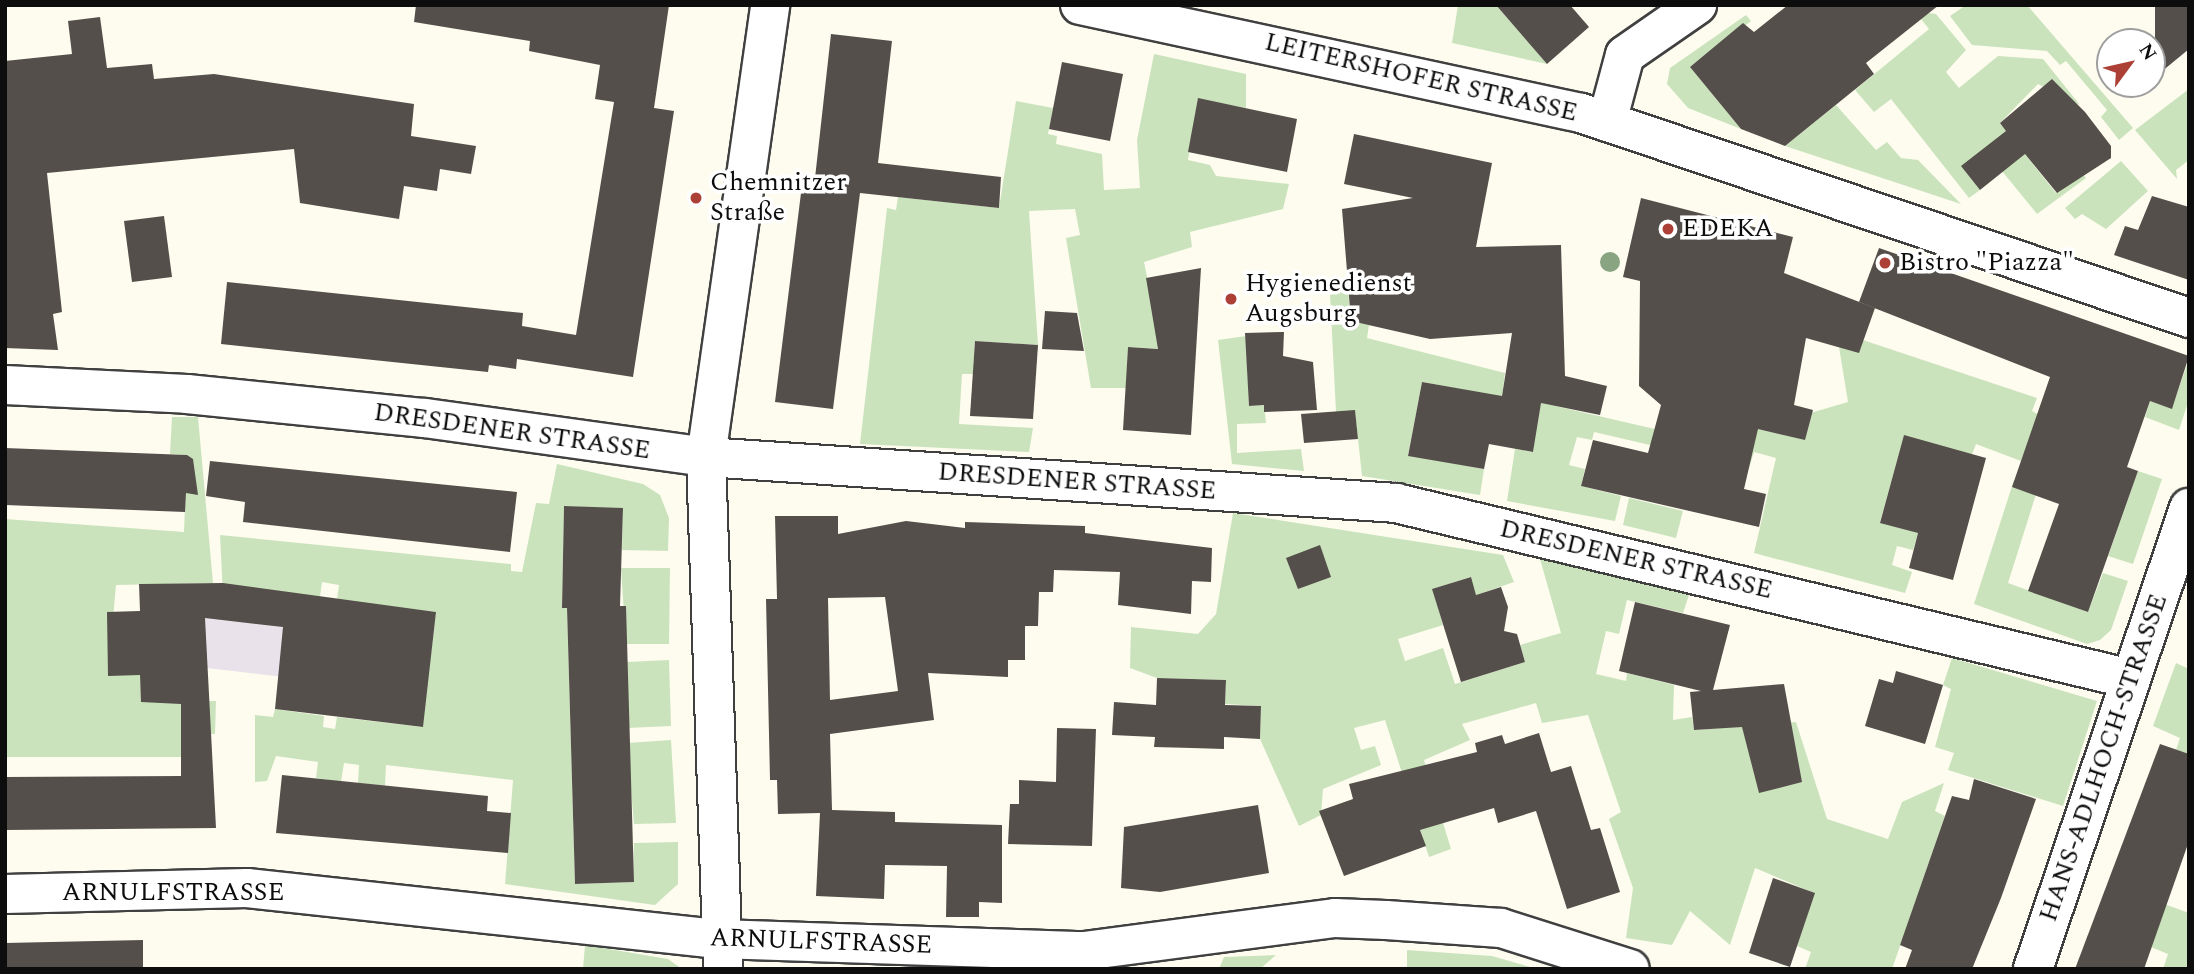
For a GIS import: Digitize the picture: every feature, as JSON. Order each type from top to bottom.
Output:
[{"type":"street","points":[[720,954],[706,457],[770,5]]},
{"type":"street","name":"LEITERSHOFER STRASSE","points":[[1080,5],[1328,55],[1607,122],[1625,55],[1697,5]]},
{"type":"street","points":[[1607,122],[2189,318]]},
{"type":"street","name":"DRESDENER STRASSE","points":[[5,385],[187,394],[372,413],[706,457],[1396,503],[2132,679]]},
{"type":"street","name":"HANS-ADLHOCH-STRASSE","points":[[2033,969],[2189,508]]},
{"type":"street","name":"ARNULFSTRASSE","points":[[5,894],[247,888],[720,954],[1084,951],[1348,919],[1501,928],[1630,969]]},
{"type":"shaded area","points":[[224,616],[432,645],[426,694],[207,668],[140,617]]},
{"type":"green space","points":[[1458,5],[1496,5],[1547,64],[1452,43]]},
{"type":"green space","points":[[1966,5],[2027,5],[2096,85],[2096,97],[2066,61],[2060,65],[2047,51],[1972,45],[1950,16]]},
{"type":"green space","points":[[1928,13],[1936,14],[1966,50],[1946,72],[1959,88],[1998,56],[2043,59],[2080,105],[2038,84],[2000,123],[2056,193],[2082,173],[2086,178],[2037,214],[1984,149],[1962,166],[1980,190],[1969,198],[1891,99],[1874,112],[1855,90],[1929,29],[1921,19]]},
{"type":"green space","points":[[1746,15],[1751,21],[1690,67],[1741,129],[1688,108],[1667,84],[1670,68]]},
{"type":"green space","points":[[1154,54],[1246,74],[1246,108],[1198,99],[1188,160],[1210,165],[1216,176],[1289,184],[1283,209],[1190,232],[1192,247],[1144,262],[1162,349],[1128,347],[1126,388],[1091,388],[1066,238],[1080,235],[1075,209],[1029,211],[1038,345],[975,341],[973,374],[962,374],[959,424],[1033,428],[1029,452],[860,444],[887,208],[896,210],[898,197],[999,208],[1016,101],[1053,108],[1048,134],[1057,136],[1056,144],[1102,154],[1104,190],[1140,188],[1137,140]]},
{"type":"green space","points":[[2189,89],[2189,160],[2176,170],[2177,179],[2135,130]]},
{"type":"green space","points":[[2097,98],[2107,98],[2133,128],[2119,140],[2101,117],[2107,110]]},
{"type":"green space","points":[[1836,105],[1876,150],[1887,142],[1901,158],[1918,160],[1961,204],[1785,146]]},
{"type":"green space","points":[[2121,161],[2148,191],[2106,229],[2082,214],[2075,219],[2065,208]]},
{"type":"green space","points":[[1348,290],[1351,321],[1369,325],[1367,338],[1505,373],[1502,397],[1422,382],[1408,455],[1484,469],[1480,495],[1362,476],[1355,411],[1336,412],[1330,295]]},
{"type":"green space","points":[[1246,336],[1249,406],[1264,405],[1266,423],[1237,424],[1237,453],[1301,449],[1304,471],[1232,464],[1218,340]]},
{"type":"green space","points":[[1863,340],[2037,398],[2032,411],[2039,415],[2021,461],[1976,444],[1966,470],[1904,436],[1880,522],[1918,533],[1913,550],[1897,546],[1892,565],[1912,572],[1905,593],[1754,553],[1776,458],[1754,452],[1749,468],[1594,432],[1592,440],[1577,437],[1569,465],[1585,469],[1581,486],[1621,496],[1615,521],[1507,501],[1515,449],[1533,452],[1538,402],[1711,442],[1848,402],[1839,347]]},
{"type":"green space","points":[[2189,359],[2189,399],[2179,430],[2145,417],[2150,401],[2172,408]]},
{"type":"green space","points":[[172,417],[198,417],[213,583],[116,585],[108,675],[140,675],[142,702],[216,701],[215,734],[181,734],[181,757],[7,757],[5,796],[5,519],[184,532],[187,455],[170,454]]},
{"type":"green space","points":[[557,464],[643,484],[660,495],[669,518],[668,551],[622,550],[623,509],[564,506],[562,607],[567,608],[575,884],[633,882],[634,843],[678,842],[678,884],[655,905],[505,884],[513,780],[386,765],[385,786],[358,783],[359,765],[344,763],[341,782],[316,778],[318,762],[276,756],[267,781],[255,782],[255,715],[273,717],[275,709],[324,716],[323,727],[335,729],[337,717],[422,727],[436,612],[337,600],[339,585],[322,582],[320,597],[224,616],[220,535],[511,564],[511,571],[522,572],[536,503],[549,504]]},
{"type":"green space","points":[[2138,471],[2162,479],[2133,564],[2108,556]]},
{"type":"green space","points":[[2014,480],[2038,488],[2008,583],[2088,612],[2103,573],[2128,581],[2111,630],[2100,640],[2087,644],[1974,604]]},
{"type":"green space","points":[[1629,498],[1683,511],[1676,538],[1623,525]]},
{"type":"green space","points":[[1233,513],[1503,555],[1514,582],[1476,595],[1470,577],[1433,589],[1443,625],[1398,639],[1405,661],[1443,648],[1455,684],[1525,662],[1520,645],[1561,633],[1540,559],[1690,592],[1683,613],[1627,600],[1619,634],[1606,631],[1596,674],[1626,681],[1627,673],[1674,685],[1673,720],[1692,717],[1694,730],[1796,722],[1827,819],[1888,839],[1902,802],[1944,783],[1935,811],[1945,816],[1892,969],[1805,969],[1811,952],[1797,946],[1814,893],[1755,868],[1730,945],[1690,911],[1672,945],[1626,938],[1633,888],[1609,819],[1621,812],[1588,715],[1542,723],[1536,703],[1462,724],[1470,740],[1424,760],[1451,849],[1429,857],[1385,720],[1354,728],[1361,750],[1375,746],[1381,765],[1323,789],[1321,815],[1299,826],[1260,739],[1261,706],[1225,704],[1226,680],[1157,678],[1130,668],[1131,627],[1198,634],[1216,614]]},
{"type":"green space","points":[[621,568],[670,568],[669,644],[626,644]]},
{"type":"green space","points":[[1952,658],[2097,701],[2063,806],[1948,770],[1954,753],[1935,747],[1951,689],[1943,685]]},
{"type":"green space","points":[[669,660],[671,726],[627,728],[627,662]]},
{"type":"green space","points":[[2176,663],[2189,669],[2189,754],[2176,750],[2180,738],[2153,726]]},
{"type":"green space","points":[[671,740],[676,823],[634,824],[627,743]]},
{"type":"green space","points":[[2142,896],[2189,913],[2189,969],[2163,969],[2168,954],[2141,943]]},
{"type":"green space","points":[[585,945],[668,959],[682,969],[583,969]]},
{"type":"green space","points":[[1407,950],[1492,956],[1537,969],[1407,969]]},
{"type":"green space","points":[[1276,955],[1260,969],[1219,969],[1224,957]]},
{"type":"building","points":[[416,5],[669,5],[654,108],[674,111],[633,377],[517,359],[516,369],[489,365],[488,372],[221,344],[227,282],[523,313],[522,326],[576,335],[614,102],[595,99],[600,65],[529,51],[530,41],[414,22]]},
{"type":"building","points":[[1496,5],[1570,5],[1589,27],[1547,64]]},
{"type":"building","points":[[1788,5],[1939,5],[1866,63],[1874,74],[1785,146],[1741,129],[1690,67],[1743,23],[1754,32]]},
{"type":"building","points":[[2155,5],[2189,5],[2189,49],[2166,68],[2166,28],[2155,28]]},
{"type":"building","points":[[100,17],[107,68],[152,64],[154,79],[214,74],[414,104],[411,136],[476,146],[471,174],[440,169],[437,191],[404,186],[399,219],[300,203],[294,149],[47,173],[62,312],[53,314],[58,350],[5,348],[5,61],[72,54],[68,21]]},
{"type":"building","points":[[831,34],[892,41],[878,163],[1001,177],[999,208],[860,193],[833,409],[775,402],[802,185],[814,187]]},
{"type":"building","points":[[1062,62],[1123,74],[1110,141],[1049,129]]},
{"type":"building","points":[[2052,79],[2085,112],[2111,146],[2111,158],[2057,193],[2025,154],[1980,190],[1961,166],[2006,131],[2000,123]]},
{"type":"building","points":[[1198,98],[1297,119],[1287,172],[1188,152]]},
{"type":"building","points":[[1354,134],[1492,163],[1476,247],[1561,245],[1565,376],[1607,386],[1600,415],[1541,403],[1533,452],[1489,444],[1484,469],[1408,456],[1422,382],[1502,396],[1512,333],[1430,339],[1351,321],[1342,209],[1413,198],[1344,184]]},
{"type":"building","points":[[2152,196],[2189,207],[2189,280],[2114,255],[2125,226],[2138,230]]},
{"type":"building","points":[[1641,198],[1793,237],[1784,273],[1875,308],[1859,353],[1806,338],[1794,405],[1813,410],[1805,440],[1758,429],[1744,489],[1766,494],[1759,527],[1581,486],[1593,440],[1648,453],[1661,405],[1639,386],[1640,281],[1623,277]]},
{"type":"building","points":[[164,216],[172,277],[132,282],[124,221]]},
{"type":"building","points":[[1879,248],[2189,356],[2172,409],[2150,401],[2127,467],[2138,471],[2088,612],[2028,591],[2059,504],[2012,487],[2050,377],[1859,302]]},
{"type":"building","points":[[1201,268],[1191,435],[1123,430],[1128,347],[1158,349],[1146,278]]},
{"type":"building","points":[[1045,311],[1077,313],[1084,351],[1042,349]]},
{"type":"building","points":[[1284,332],[1283,356],[1313,362],[1317,410],[1264,412],[1264,405],[1249,406],[1245,333]]},
{"type":"building","points":[[975,341],[1038,345],[1033,419],[970,416]]},
{"type":"building","points":[[1355,410],[1358,439],[1304,443],[1301,414]]},
{"type":"building","points":[[1904,435],[1986,458],[1953,580],[1909,568],[1918,533],[1880,523]]},
{"type":"building","points":[[5,448],[187,455],[193,459],[198,495],[186,493],[185,512],[5,505]]},
{"type":"building","points":[[210,461],[517,492],[510,552],[243,522],[245,502],[206,496]]},
{"type":"building","points":[[564,506],[623,508],[620,606],[626,606],[634,882],[575,884],[567,608],[562,608]]},
{"type":"building","points":[[775,516],[838,516],[838,534],[906,521],[965,528],[965,522],[1085,526],[1085,533],[1212,548],[1211,582],[1192,581],[1191,614],[1118,605],[1120,572],[1054,570],[1053,592],[1039,592],[1038,626],[1025,626],[1025,660],[1008,660],[1008,677],[928,673],[934,720],[830,734],[832,810],[895,812],[895,822],[1002,825],[1002,903],[979,902],[979,917],[946,917],[947,866],[885,865],[884,899],[816,896],[820,813],[778,814],[777,780],[770,780],[766,599],[777,599]],"holes":[[[885,597],[898,691],[830,700],[828,598]]]},
{"type":"building","points":[[1320,545],[1331,577],[1298,589],[1286,558]]},
{"type":"building","points":[[1471,577],[1476,595],[1501,587],[1508,607],[1504,631],[1517,634],[1525,662],[1461,682],[1432,589]]},
{"type":"building","points":[[223,583],[436,612],[423,727],[275,709],[283,627],[205,618],[216,828],[5,830],[5,777],[181,776],[181,704],[141,702],[140,675],[108,676],[107,612],[140,611],[139,584]]},
{"type":"building","points":[[1635,602],[1730,625],[1713,690],[1784,684],[1802,782],[1759,793],[1742,727],[1694,730],[1690,692],[1701,691],[1619,671]]},
{"type":"building","points":[[1896,671],[1943,685],[1925,744],[1865,726],[1879,679],[1893,683]]},
{"type":"building","points":[[1157,678],[1226,680],[1225,705],[1261,706],[1260,739],[1224,737],[1224,749],[1154,747],[1155,737],[1112,735],[1114,702],[1156,705]]},
{"type":"building","points":[[1057,728],[1096,729],[1092,846],[1008,844],[1010,804],[1019,804],[1019,780],[1056,782]]},
{"type":"building","points":[[1539,733],[1551,772],[1571,766],[1591,830],[1600,828],[1620,892],[1567,909],[1536,811],[1498,823],[1494,808],[1420,830],[1426,846],[1344,876],[1319,811],[1353,799],[1349,784],[1477,752],[1475,743],[1502,735],[1505,744]]},
{"type":"building","points":[[2160,744],[2189,754],[2189,841],[2144,969],[2075,969]]},
{"type":"building","points":[[282,775],[488,796],[487,811],[511,813],[508,853],[276,833]]},
{"type":"building","points":[[1974,779],[2036,799],[2001,898],[1972,969],[1905,969],[1912,950],[1900,945],[1952,796],[1969,800]]},
{"type":"building","points":[[1258,805],[1269,873],[1160,892],[1121,888],[1124,827]]},
{"type":"building","points":[[1773,878],[1815,893],[1790,967],[1749,953]]},
{"type":"building","points":[[143,940],[143,969],[5,969],[5,943]]},
{"type":"place","name":"Chemnitzer Straße","points":[[696,198]]},
{"type":"place","name":"EDEKA","points":[[1668,229]]},
{"type":"place","name":"Bistro \"Piazza\"","points":[[1885,263]]},
{"type":"place","name":"Hygienedienst Augsburg","points":[[1231,299]]}]
